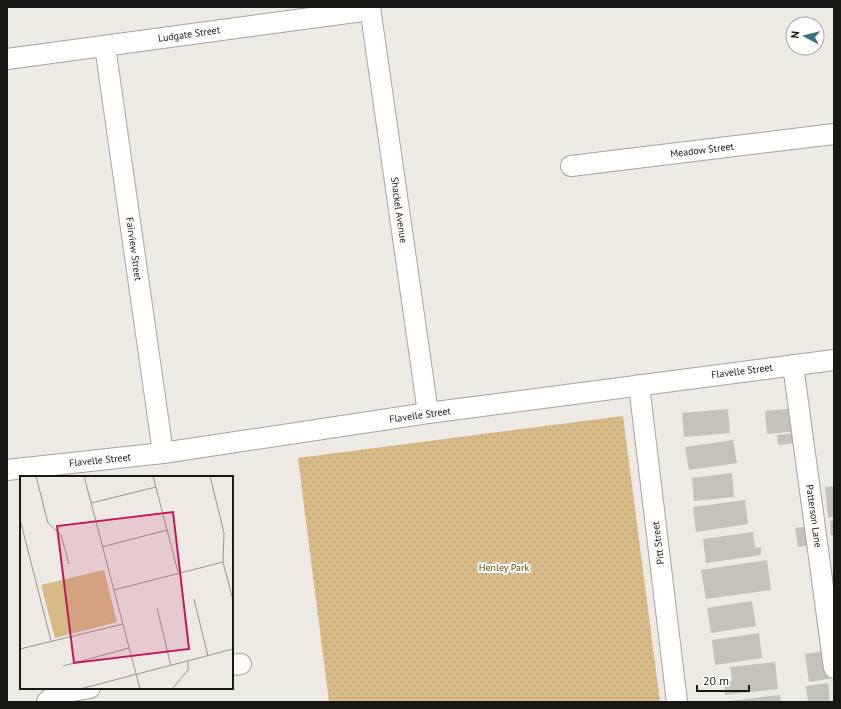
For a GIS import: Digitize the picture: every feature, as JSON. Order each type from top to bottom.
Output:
[{"type":"street","name":"Ludgate Street","points":[[7,58],[105,46],[370,8]]},
{"type":"street","name":"Shackel Avenue","points":[[370,8],[428,413]]},
{"type":"street","name":"Fairview Street","points":[[105,46],[163,453]]},
{"type":"street","name":"Meadow Street","points":[[571,166],[834,134]]},
{"type":"street","name":"Flavelle Street","points":[[7,470],[163,453],[428,413],[834,360]]},
{"type":"street","name":"Patterson Lane","points":[[793,365],[834,668]]},
{"type":"street","name":"Pitt Street","points":[[639,385],[677,702]]},
{"type":"street","points":[[47,702],[55,694],[84,689]]},
{"type":"green space","name":"Henley Park","points":[[623,416],[660,702],[329,702],[298,458]]},
{"type":"building","points":[[796,408],[799,431],[767,434],[765,411]]},
{"type":"building","points":[[728,409],[730,433],[684,437],[682,413]]},
{"type":"building","points":[[794,433],[795,443],[778,445],[777,435]]},
{"type":"building","points":[[733,440],[737,463],[689,470],[685,447]]},
{"type":"building","points":[[732,473],[734,497],[694,501],[692,478]]},
{"type":"building","points":[[834,486],[834,517],[828,518],[825,487]]},
{"type":"building","points":[[745,500],[748,524],[696,532],[693,507]]},
{"type":"building","points":[[834,520],[834,535],[831,535],[830,521]]},
{"type":"building","points":[[811,526],[813,545],[798,547],[795,528]]},
{"type":"building","points":[[753,532],[755,548],[761,547],[761,555],[706,563],[703,539]]},
{"type":"building","points":[[767,560],[771,590],[706,599],[701,570]]},
{"type":"building","points":[[752,601],[756,626],[711,633],[707,608]]},
{"type":"building","points":[[759,633],[762,658],[715,665],[712,640]]},
{"type":"building","points":[[825,651],[829,679],[809,682],[805,654]]},
{"type":"building","points":[[775,662],[778,689],[725,695],[724,682],[732,681],[730,667]]},
{"type":"building","points":[[828,683],[830,702],[808,702],[806,686]]},
{"type":"building","points":[[780,695],[781,702],[729,702],[729,701]]}]
